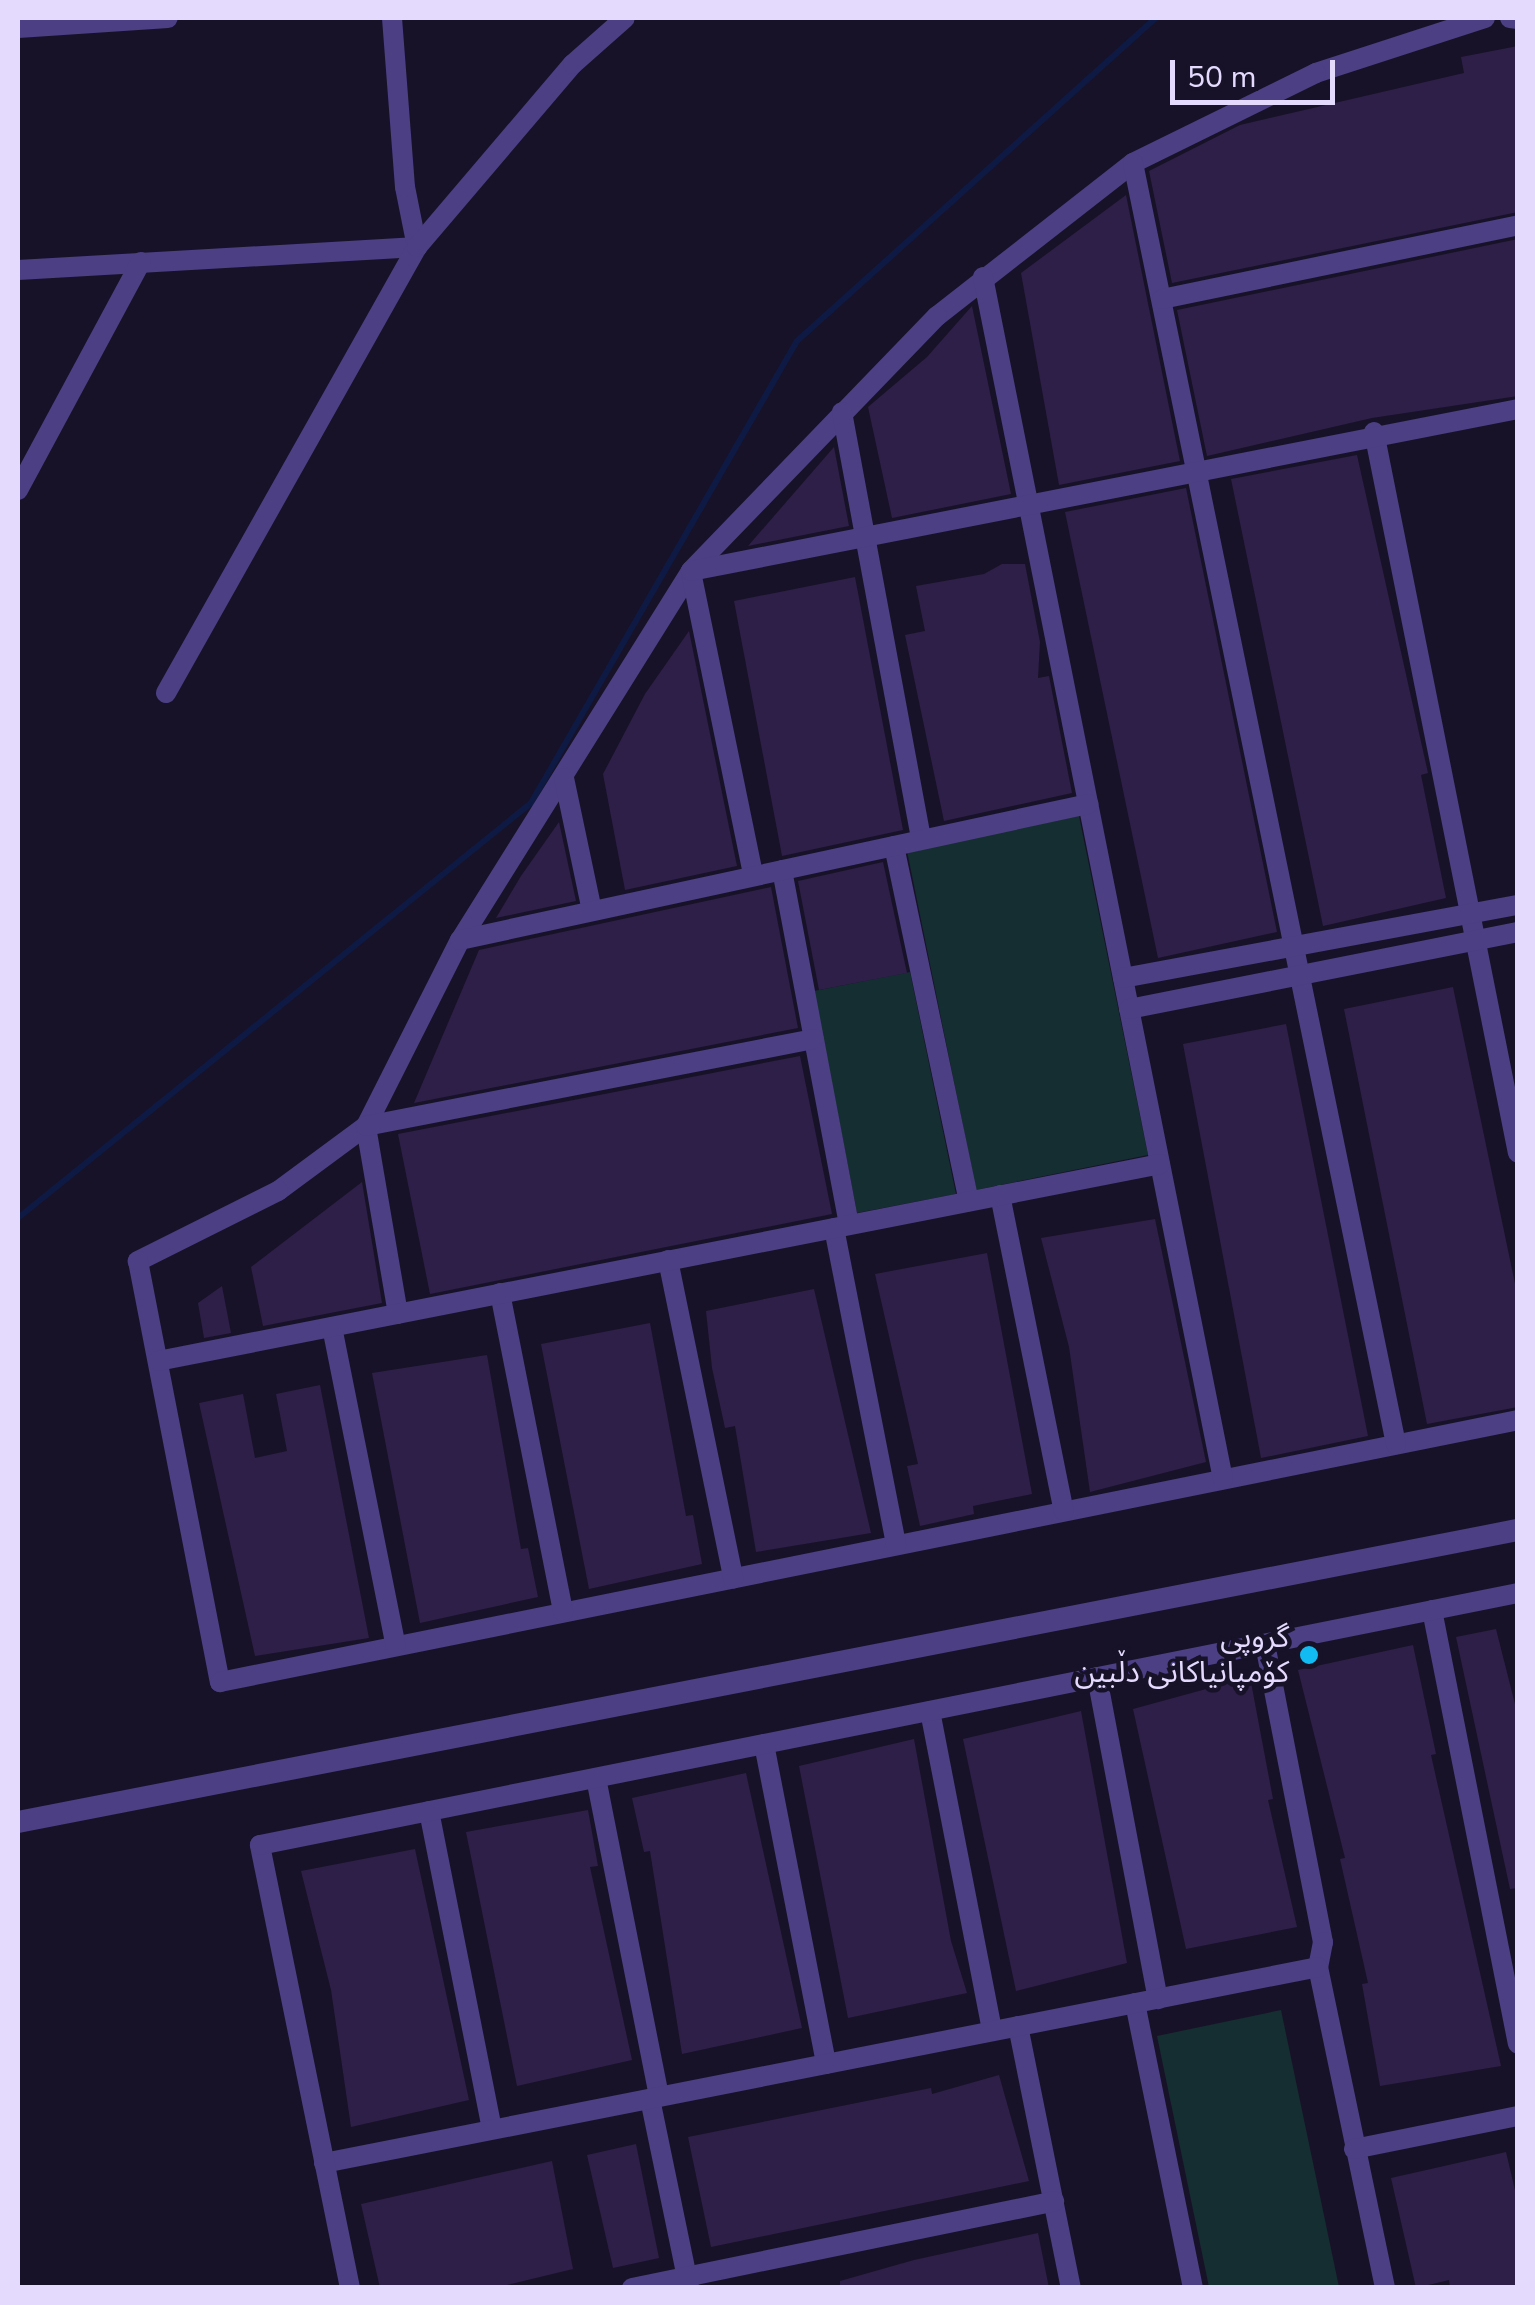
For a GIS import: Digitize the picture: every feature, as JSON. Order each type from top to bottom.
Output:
[{"type":"street","points":[[18,28],[77,21],[168,18]]},
{"type":"street","points":[[392,18],[405,188],[417,248]]},
{"type":"street","points":[[166,693],[417,248],[573,64],[625,18]]},
{"type":"street","points":[[398,1314],[366,1126],[460,940],[691,571],[842,412],[983,277],[1133,164],[1316,72],[1485,18]]},
{"type":"street","points":[[1510,18],[1518,19]]},
{"type":"street","points":[[1133,164],[1396,1444]]},
{"type":"street","points":[[1162,299],[1518,225]]},
{"type":"street","points":[[18,270],[417,248]]},
{"type":"street","points":[[18,490],[142,262]]},
{"type":"street","points":[[983,277],[1223,1479]]},
{"type":"street","points":[[691,571],[1374,432],[1518,409]]},
{"type":"street","points":[[842,412],[920,838]]},
{"type":"street","points":[[1374,432],[1518,1153]]},
{"type":"street","points":[[691,571],[753,874]]},
{"type":"street","points":[[564,778],[592,912]]},
{"type":"street","points":[[460,940],[1088,804]]},
{"type":"street","points":[[894,846],[969,1201]]},
{"type":"street","points":[[782,870],[814,1039],[896,1545]]},
{"type":"street","points":[[1123,978],[1518,905]]},
{"type":"street","points":[[1130,1009],[1518,932]]},
{"type":"street","points":[[814,1039],[366,1126],[278,1191],[138,1261],[220,1682],[1518,1420]]},
{"type":"street","points":[[158,1361],[1160,1164]]},
{"type":"street","points":[[1000,1195],[1064,1511]]},
{"type":"street","points":[[668,1260],[733,1578]]},
{"type":"street","points":[[500,1294],[563,1612]]},
{"type":"street","points":[[332,1327],[396,1646]]},
{"type":"street","points":[[18,1822],[1518,1530]]},
{"type":"street","points":[[350,2288],[260,1845],[1518,1593]]},
{"type":"street","points":[[1432,1610],[1518,2044]]},
{"type":"street","points":[[1264,1644],[1323,1942],[1318,1967],[1385,2288]]},
{"type":"street","points":[[1097,1677],[1158,1998]]},
{"type":"street","points":[[930,1711],[992,2031]]},
{"type":"street","points":[[764,1744],[826,2064]]},
{"type":"street","points":[[596,1778],[688,2282]]},
{"type":"street","points":[[430,1812],[492,2130]]},
{"type":"street","points":[[324,2162],[1318,1967]]},
{"type":"street","points":[[1135,2003],[1193,2288]]},
{"type":"street","points":[[1018,2026],[1071,2288]]},
{"type":"street","points":[[1354,2149],[1518,2116]]},
{"type":"street","points":[[632,2288],[688,2282],[1054,2201]]},
{"type":"green space","points":[[1079,816],[1148,1155],[976,1190],[907,851]]},
{"type":"green space","points":[[910,972],[956,1194],[857,1213],[814,991]]},
{"type":"green space","points":[[1281,2010],[1339,2287],[1209,2287],[1157,2036]]},
{"type":"building","points":[[1518,46],[1518,212],[1172,283],[1149,171],[1240,125],[1464,73],[1461,57]]},
{"type":"building","points":[[1126,195],[1180,461],[1059,485],[1021,273]]},
{"type":"building","points":[[1518,239],[1518,396],[1372,418],[1207,456],[1177,310]]},
{"type":"building","points":[[972,306],[1011,494],[892,518],[868,407],[927,357]]},
{"type":"building","points":[[834,447],[849,526],[748,546]]},
{"type":"building","points":[[1357,455],[1428,773],[1421,775],[1446,898],[1323,926],[1231,479]]},
{"type":"building","points":[[1186,488],[1277,932],[1158,958],[1065,512]]},
{"type":"building","points":[[1002,564],[1025,564],[1040,642],[1038,678],[1049,676],[1072,793],[944,821],[905,635],[925,631],[916,586],[984,574]]},
{"type":"building","points":[[855,577],[903,830],[782,856],[734,601]]},
{"type":"building","points":[[689,631],[737,866],[625,890],[603,774],[645,694]]},
{"type":"building","points":[[559,822],[576,901],[496,918],[521,876]]},
{"type":"building","points":[[883,862],[907,973],[819,990],[798,881]]},
{"type":"building","points":[[771,887],[798,1028],[414,1103],[479,950]]},
{"type":"building","points":[[1453,987],[1518,1298],[1518,1407],[1427,1424],[1344,1009]]},
{"type":"building","points":[[1286,1024],[1368,1436],[1261,1458],[1183,1044]]},
{"type":"building","points":[[800,1056],[832,1214],[430,1294],[398,1134]]},
{"type":"building","points":[[362,1182],[382,1303],[263,1326],[251,1267]]},
{"type":"building","points":[[1155,1219],[1206,1462],[1090,1492],[1069,1347],[1041,1238]]},
{"type":"building","points":[[987,1253],[1032,1494],[973,1506],[974,1514],[920,1526],[907,1466],[918,1464],[875,1274]]},
{"type":"building","points":[[222,1286],[231,1333],[204,1338],[198,1303]]},
{"type":"building","points":[[814,1289],[871,1533],[756,1552],[735,1426],[725,1428],[712,1368],[706,1311]]},
{"type":"building","points":[[650,1323],[686,1516],[693,1515],[702,1564],[589,1589],[541,1344]]},
{"type":"building","points":[[487,1355],[521,1549],[528,1548],[538,1597],[420,1623],[372,1373]]},
{"type":"building","points":[[320,1385],[369,1638],[255,1656],[199,1403],[243,1394],[255,1458],[287,1451],[276,1394]]},
{"type":"building","points":[[1496,1629],[1518,1716],[1518,1888],[1510,1889],[1456,1637]]},
{"type":"building","points":[[1413,1645],[1436,1754],[1431,1755],[1501,2066],[1380,2086],[1362,1984],[1368,1983],[1340,1859],[1345,1858],[1298,1670]]},
{"type":"building","points":[[1250,1677],[1273,1799],[1268,1800],[1297,1927],[1186,1949],[1133,1709]]},
{"type":"building","points":[[1081,1711],[1127,1963],[1016,1991],[963,1739]]},
{"type":"building","points":[[914,1739],[951,1941],[967,1993],[848,2018],[799,1766]]},
{"type":"building","points":[[746,1773],[802,2028],[682,2054],[650,1851],[644,1852],[632,1798]]},
{"type":"building","points":[[588,1810],[598,1866],[590,1867],[632,2060],[517,2086],[466,1832]]},
{"type":"building","points":[[415,1849],[469,2100],[351,2127],[331,1990],[301,1871]]},
{"type":"building","points":[[999,2075],[1029,2181],[711,2247],[688,2137],[931,2088],[932,2094]]},
{"type":"building","points":[[636,2144],[659,2258],[613,2268],[587,2155]]},
{"type":"building","points":[[1506,2152],[1518,2203],[1518,2288],[1450,2288],[1449,2280],[1416,2288],[1391,2178]]},
{"type":"building","points":[[552,2161],[573,2269],[495,2288],[380,2288],[361,2204]]},
{"type":"building","points":[[1038,2233],[1049,2288],[840,2288],[840,2281],[914,2260]]},
{"type":"waterway","points":[[18,1218],[531,803],[797,341],[1156,18]]},
{"type":"place","name":"گروپی کۆمپانیاکانی دڵبین","points":[[1309,1655]]}]
